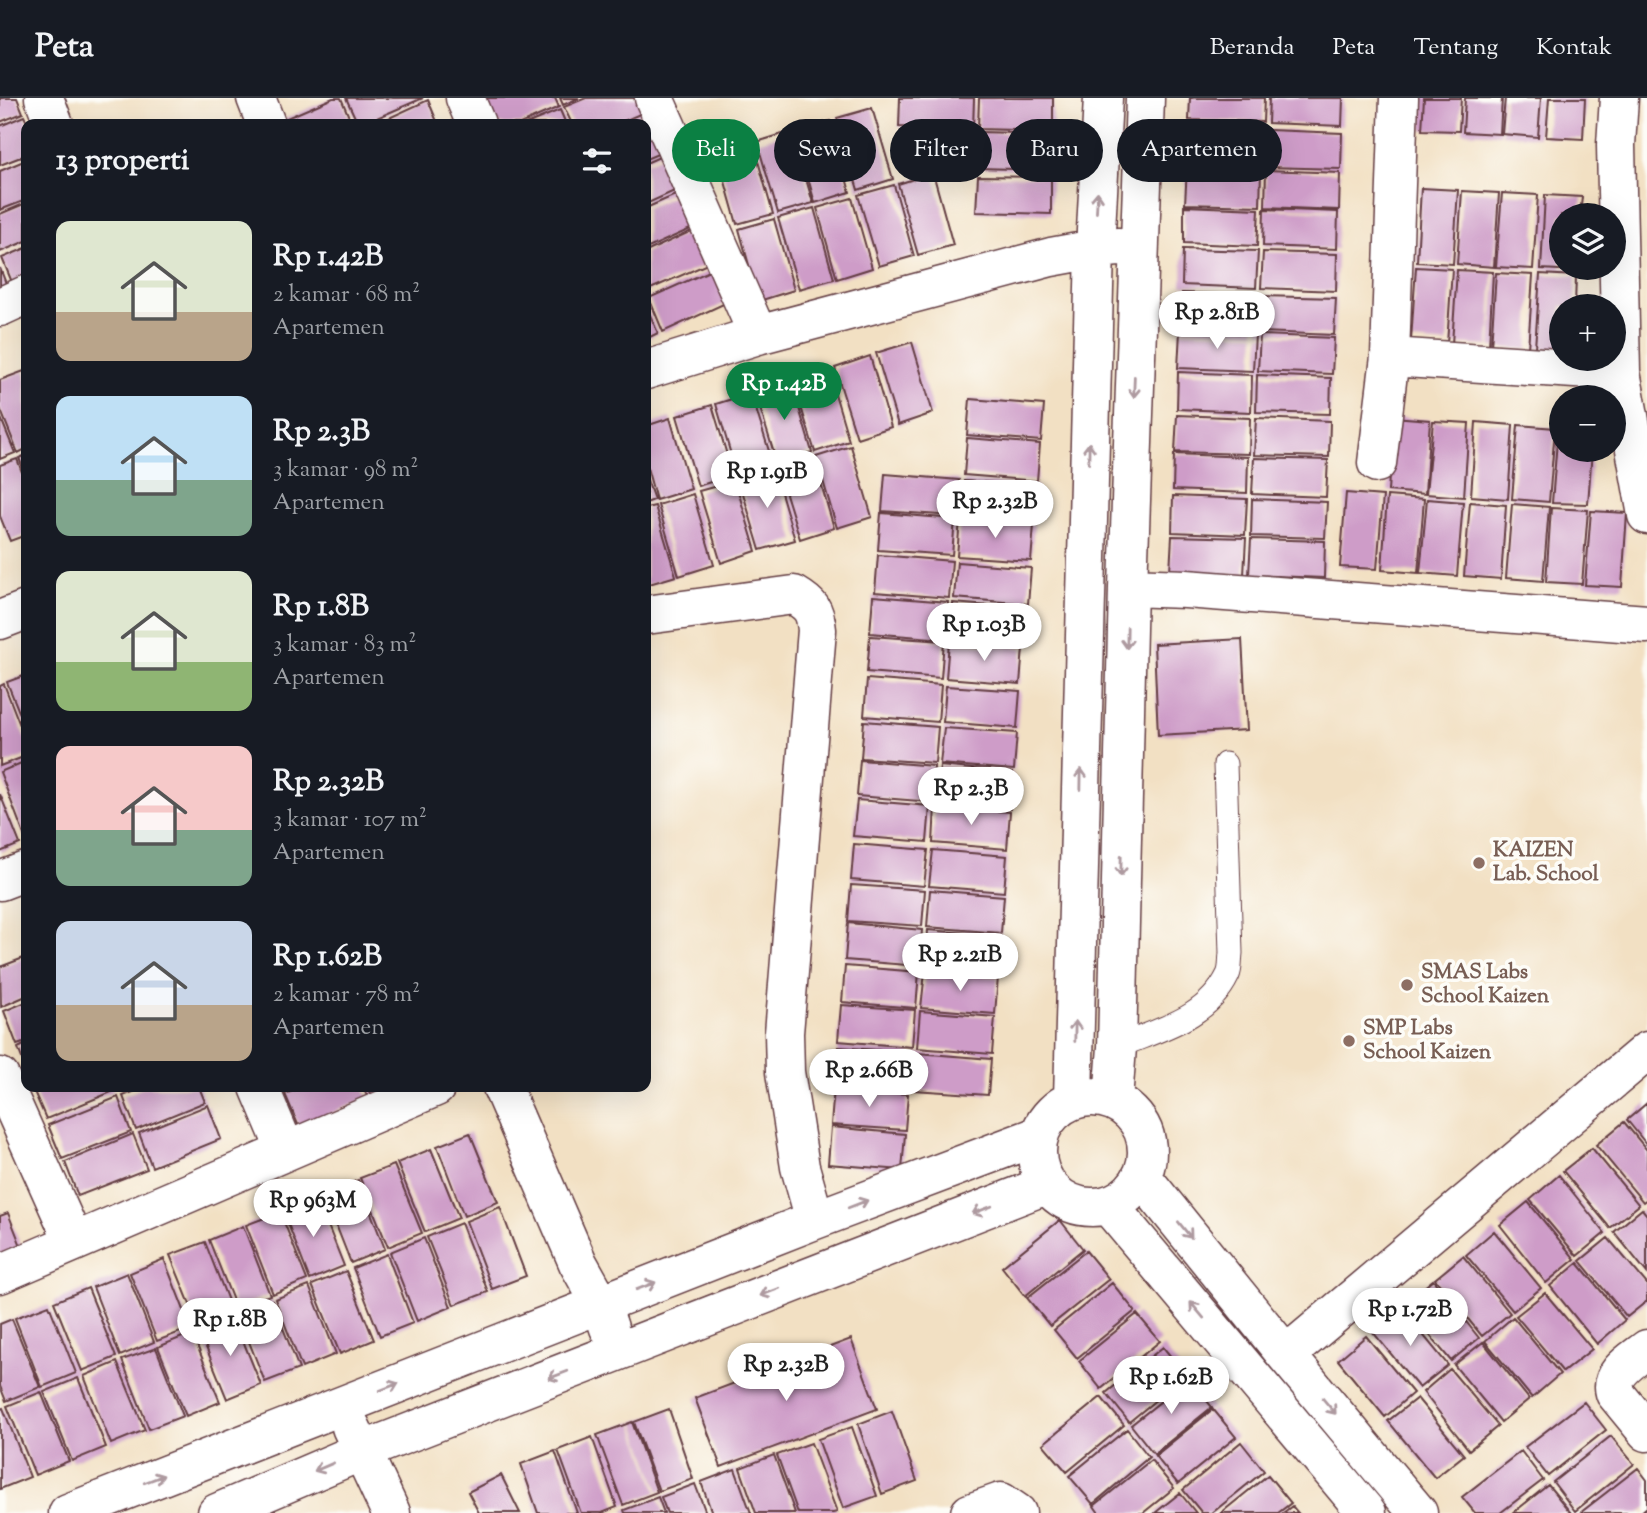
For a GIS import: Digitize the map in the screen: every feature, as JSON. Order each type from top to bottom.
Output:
[{"type":"street","points":[[44,98],[52,119]]},
{"type":"street","points":[[465,98],[474,119]]},
{"type":"street","points":[[654,98],[758,335]]},
{"type":"street","points":[[1073,1099],[1095,249],[1103,98]]},
{"type":"street","points":[[1113,1100],[1117,1047],[1128,587],[1145,98]]},
{"type":"street","points":[[1377,463],[1390,357],[1399,98]]},
{"type":"street","points":[[1619,98],[1616,145],[1622,372],[1647,515]]},
{"type":"street","points":[[651,368],[758,335],[1051,257],[1095,249],[1139,246]]},
{"type":"street","points":[[0,307],[21,297]]},
{"type":"street","points":[[1390,357],[1622,372]]},
{"type":"street","points":[[1128,587],[1647,624]]},
{"type":"street","points":[[651,614],[794,595],[805,601],[813,610],[817,630],[784,1033],[785,1072],[800,1167],[815,1220]]},
{"type":"street","points":[[0,620],[21,612]]},
{"type":"street","points":[[0,881],[21,873]]},
{"type":"street","points":[[1286,1354],[1647,1051]]},
{"type":"street","points":[[0,1077],[74,1242]]},
{"type":"street","points":[[261,1092],[286,1151]]},
{"type":"street","points":[[0,1274],[424,1092]]},
{"type":"street","points":[[504,1092],[578,1263],[601,1304],[617,1352]]},
{"type":"street","points":[[1073,1099],[1113,1100],[1132,1113],[1145,1132],[1149,1155],[1142,1177],[1129,1194],[1109,1206],[1086,1208],[1063,1201],[1045,1185],[1036,1161],[1038,1136],[1051,1114],[1073,1099]]},
{"type":"street","points":[[68,1513],[815,1220],[1038,1136]]},
{"type":"street","points":[[1142,1177],[1418,1513]]},
{"type":"street","points":[[217,1513],[362,1451],[1045,1185]]},
{"type":"street","points":[[1109,1206],[1360,1511],[1390,1480]]},
{"type":"street","points":[[1647,1349],[1616,1376],[1613,1387],[1647,1432]]},
{"type":"street","points":[[342,1406],[391,1513]]},
{"type":"street","points":[[970,1513],[1001,1502],[1017,1513]]},
{"type":"lane","points":[[1117,1047],[1191,1016],[1209,1003],[1229,973],[1231,953],[1225,764]]},
{"type":"building","points":[[0,98],[17,98],[23,113],[0,122]]},
{"type":"building","points":[[333,98],[341,98],[350,119],[285,119]]},
{"type":"building","points":[[346,98],[423,98],[375,119],[356,119]]},
{"type":"building","points":[[489,98],[555,98],[559,107],[531,119],[483,119],[476,104]]},
{"type":"building","points":[[560,98],[579,98],[563,105]]},
{"type":"building","points":[[586,98],[641,98],[647,111],[629,119],[570,119],[564,107]]},
{"type":"building","points":[[900,98],[974,98],[973,119],[899,119]]},
{"type":"building","points":[[979,98],[1053,98],[1053,119],[1006,119],[1006,130],[992,129],[992,119],[978,119]]},
{"type":"building","points":[[1190,98],[1264,98],[1263,119],[1189,119]]},
{"type":"building","points":[[1269,98],[1343,98],[1342,126],[1282,124],[1282,119],[1268,119]]},
{"type":"building","points":[[1424,98],[1461,98],[1459,131],[1422,130]]},
{"type":"building","points":[[1465,98],[1502,98],[1500,134],[1463,132]]},
{"type":"building","points":[[1505,98],[1541,98],[1538,137],[1502,134]]},
{"type":"building","points":[[1549,98],[1585,98],[1583,139],[1546,137]]},
{"type":"building","points":[[428,100],[436,119],[387,119]]},
{"type":"building","points":[[872,108],[875,119],[837,119]]},
{"type":"building","points":[[560,110],[564,119],[538,119]]},
{"type":"building","points":[[24,116],[26,119],[21,119],[21,157],[0,165],[0,126]]},
{"type":"building","points":[[651,117],[665,151],[651,157],[651,119],[646,119]]},
{"type":"building","points":[[876,122],[890,169],[890,180],[858,190],[856,182],[876,182]]},
{"type":"building","points":[[1282,131],[1342,133],[1341,169],[1282,167]]},
{"type":"building","points":[[992,132],[1006,133],[1006,169],[992,168]]},
{"type":"building","points":[[774,137],[774,182],[807,182],[813,203],[778,213],[760,152],[760,141]]},
{"type":"building","points":[[666,154],[672,168],[672,182],[678,182],[681,188],[651,202],[651,161]]},
{"type":"building","points":[[21,162],[21,202],[0,210],[0,171]]},
{"type":"building","points":[[760,168],[773,214],[737,224],[725,182],[760,182]]},
{"type":"building","points":[[1282,171],[1340,173],[1339,210],[1265,207],[1266,182],[1282,182]]},
{"type":"building","points":[[992,176],[1006,176],[1006,182],[1051,182],[1051,214],[976,212],[978,182],[992,182]]},
{"type":"building","points":[[809,182],[847,182],[850,192],[815,203]]},
{"type":"building","points":[[936,182],[953,245],[918,255],[898,184]]},
{"type":"building","points":[[1186,182],[1261,182],[1260,206],[1185,204]]},
{"type":"building","points":[[894,185],[914,256],[879,266],[858,195]]},
{"type":"building","points":[[1421,188],[1458,190],[1453,264],[1417,262]]},
{"type":"building","points":[[1462,191],[1499,193],[1494,267],[1457,264]]},
{"type":"building","points":[[682,192],[697,226],[651,247],[651,206]]},
{"type":"building","points":[[1502,193],[1538,195],[1533,269],[1496,267]]},
{"type":"building","points":[[1545,195],[1582,197],[1581,203],[1549,203],[1549,269],[1541,269]]},
{"type":"building","points":[[852,198],[872,268],[837,279],[817,208]]},
{"type":"building","points":[[21,205],[21,243],[0,252],[0,214]]},
{"type":"building","points":[[1184,206],[1259,209],[1257,246],[1184,243]]},
{"type":"building","points":[[814,208],[834,279],[799,289],[778,218]]},
{"type":"building","points":[[1264,209],[1338,212],[1337,249],[1263,246]]},
{"type":"building","points":[[774,219],[794,290],[759,301],[739,229]]},
{"type":"building","points":[[698,228],[712,262],[651,289],[651,250]]},
{"type":"building","points":[[1183,249],[1258,251],[1256,288],[1182,285]]},
{"type":"building","points":[[21,250],[21,290],[16,292],[2,258]]},
{"type":"building","points":[[1263,252],[1337,254],[1336,291],[1261,288]]},
{"type":"building","points":[[1416,267],[1452,269],[1447,344],[1411,341]]},
{"type":"building","points":[[0,268],[10,294],[0,298]]},
{"type":"building","points":[[716,268],[730,301],[663,332],[651,297]]},
{"type":"building","points":[[1457,270],[1493,272],[1489,346],[1452,344]]},
{"type":"building","points":[[1496,273],[1533,275],[1528,349],[1491,347]]},
{"type":"building","points":[[1540,274],[1549,274],[1549,280],[1576,280],[1575,294],[1549,294],[1549,349],[1535,348]]},
{"type":"building","points":[[1182,293],[1256,295],[1255,332],[1181,329]]},
{"type":"building","points":[[1262,296],[1336,298],[1334,335],[1260,332]]},
{"type":"building","points":[[651,317],[658,333],[651,336]]},
{"type":"building","points":[[1180,331],[1255,334],[1253,371],[1178,368]]},
{"type":"building","points":[[1260,335],[1334,338],[1332,374],[1258,371]]},
{"type":"building","points":[[912,342],[933,413],[898,425],[876,353]]},
{"type":"building","points":[[870,356],[891,427],[857,438],[835,368]]},
{"type":"building","points":[[828,370],[849,441],[815,452],[793,381]]},
{"type":"building","points":[[21,372],[21,452],[18,453],[0,408],[0,380]]},
{"type":"building","points":[[1178,372],[1252,375],[1251,412],[1177,409]]},
{"type":"building","points":[[1257,375],[1331,378],[1330,414],[1256,412]]},
{"type":"building","points":[[791,381],[812,452],[777,463],[755,392]]},
{"type":"building","points":[[751,393],[773,464],[737,475],[716,404]]},
{"type":"building","points":[[970,399],[1044,405],[1041,441],[967,435]]},
{"type":"building","points":[[712,405],[733,475],[698,486],[677,416]]},
{"type":"building","points":[[1177,415],[1250,418],[1249,454],[1175,452]]},
{"type":"building","points":[[0,416],[15,453],[0,459]]},
{"type":"building","points":[[1393,417],[1430,420],[1425,494],[1388,491]]},
{"type":"building","points":[[670,418],[691,489],[656,500],[651,482],[651,424]]},
{"type":"building","points":[[1256,418],[1330,421],[1329,457],[1254,455]]},
{"type":"building","points":[[1433,421],[1469,423],[1464,497],[1426,494]]},
{"type":"building","points":[[1476,422],[1513,425],[1508,499],[1471,496]]},
{"type":"building","points":[[1518,425],[1549,428],[1549,462],[1552,462],[1549,502],[1512,499]]},
{"type":"building","points":[[967,438],[1040,444],[1037,481],[964,475]]},
{"type":"building","points":[[851,446],[872,517],[837,528],[816,457]]},
{"type":"building","points":[[1174,454],[1248,457],[1247,493],[1173,490]]},
{"type":"building","points":[[813,457],[834,528],[800,539],[778,468]]},
{"type":"building","points":[[1254,458],[1328,460],[1326,497],[1252,494]]},
{"type":"building","points":[[17,459],[21,470],[21,537],[10,541],[0,516],[0,465]]},
{"type":"building","points":[[1555,462],[1591,462],[1588,504],[1552,503]]},
{"type":"building","points":[[774,469],[795,540],[760,550],[739,480]]},
{"type":"building","points":[[885,474],[959,480],[955,516],[882,511]]},
{"type":"building","points":[[735,481],[756,551],[721,563],[699,491]]},
{"type":"building","points":[[964,481],[1038,486],[1035,522],[961,517]]},
{"type":"building","points":[[1346,493],[1383,496],[1377,569],[1340,567]]},
{"type":"building","points":[[693,494],[714,565],[679,576],[658,505]]},
{"type":"building","points":[[1173,496],[1247,499],[1245,535],[1172,532]]},
{"type":"building","points":[[1387,496],[1424,499],[1418,573],[1382,570]]},
{"type":"building","points":[[1252,499],[1327,502],[1325,538],[1251,536]]},
{"type":"building","points":[[1427,499],[1463,502],[1457,576],[1420,573]]},
{"type":"building","points":[[1470,502],[1506,505],[1501,579],[1464,576]]},
{"type":"building","points":[[1512,504],[1549,507],[1543,581],[1506,578]]},
{"type":"building","points":[[655,506],[676,576],[651,584],[651,507]]},
{"type":"building","points":[[1551,508],[1588,510],[1582,584],[1546,582]]},
{"type":"building","points":[[1591,511],[1627,513],[1622,587],[1585,585]]},
{"type":"building","points":[[881,513],[955,519],[952,555],[878,550]]},
{"type":"building","points":[[960,519],[1034,525],[1031,561],[957,556]]},
{"type":"building","points":[[1172,536],[1246,538],[1244,575],[1170,572]]},
{"type":"building","points":[[1251,539],[1325,541],[1324,578],[1249,575]]},
{"type":"building","points":[[878,555],[952,561],[949,598],[875,592]]},
{"type":"building","points":[[957,562],[1031,568],[1028,604],[954,598]]},
{"type":"building","points":[[873,596],[948,602],[945,639],[870,633]]},
{"type":"building","points":[[953,603],[1027,609],[1024,645],[950,639]]},
{"type":"building","points":[[870,636],[944,641],[941,678],[867,672]]},
{"type":"building","points":[[1242,639],[1247,730],[1158,735],[1154,644]]},
{"type":"building","points":[[949,642],[1023,648],[1020,684],[946,678]]},
{"type":"building","points":[[21,677],[21,717],[7,682]]},
{"type":"building","points":[[867,679],[941,685],[938,722],[864,716]]},
{"type":"building","points":[[4,684],[21,728],[21,758],[0,766],[0,686]]},
{"type":"building","points":[[946,686],[1020,691],[1017,728],[943,722]]},
{"type":"building","points":[[864,721],[938,727],[935,763],[861,758]]},
{"type":"building","points":[[944,728],[1017,733],[1014,770],[940,764]]},
{"type":"building","points":[[860,760],[934,766],[932,802],[857,796]]},
{"type":"building","points":[[21,763],[21,827],[0,772]]},
{"type":"building","points":[[940,766],[1013,773],[1010,809],[937,803]]},
{"type":"building","points":[[0,794],[20,844],[0,852]]},
{"type":"building","points":[[857,800],[930,806],[927,842],[853,836]]},
{"type":"building","points":[[935,806],[1010,812],[1007,849],[933,843]]},
{"type":"building","points":[[854,844],[928,850],[924,886],[851,880]]},
{"type":"building","points":[[933,850],[1007,856],[1004,892],[929,886]]},
{"type":"building","points":[[851,885],[925,890],[922,926],[848,921]]},
{"type":"building","points":[[930,890],[1004,896],[1001,933],[927,927]]},
{"type":"building","points":[[848,923],[922,930],[919,966],[845,960]]},
{"type":"building","points":[[928,930],[1001,936],[998,972],[925,966]]},
{"type":"building","points":[[21,959],[21,998],[1,1007],[0,967]]},
{"type":"building","points":[[845,966],[919,972],[916,1008],[842,1002]]},
{"type":"building","points":[[925,972],[998,977],[995,1014],[921,1008]]},
{"type":"building","points":[[21,1004],[21,1044],[17,1045],[4,1011]]},
{"type":"building","points":[[841,1005],[915,1010],[912,1047],[838,1041]]},
{"type":"building","points":[[920,1011],[995,1017],[992,1054],[917,1048]]},
{"type":"building","points":[[838,1047],[912,1053],[909,1089],[835,1083]]},
{"type":"building","points":[[917,1053],[991,1059],[988,1095],[914,1090]]},
{"type":"building","points":[[834,1088],[908,1094],[905,1130],[831,1125]]},
{"type":"building","points":[[34,1092],[112,1092],[46,1119]]},
{"type":"building","points":[[133,1092],[201,1092],[205,1102],[136,1130],[123,1096]]},
{"type":"building","points":[[365,1092],[368,1098],[299,1127],[285,1094]]},
{"type":"building","points":[[118,1097],[131,1132],[62,1159],[48,1125]]},
{"type":"building","points":[[1647,1103],[1647,1145],[1627,1120]]},
{"type":"building","points":[[208,1105],[221,1139],[152,1167],[139,1133]]},
{"type":"building","points":[[1624,1122],[1647,1150],[1647,1199],[1643,1202],[1596,1145]]},
{"type":"building","points":[[831,1127],[905,1134],[902,1170],[828,1164]]},
{"type":"building","points":[[470,1133],[498,1202],[464,1216],[437,1146]]},
{"type":"building","points":[[133,1134],[147,1169],[78,1196],[65,1162]]},
{"type":"building","points":[[1592,1148],[1639,1205],[1610,1228],[1563,1171]]},
{"type":"building","points":[[431,1149],[459,1218],[425,1232],[397,1163]]},
{"type":"building","points":[[394,1165],[422,1233],[388,1247],[360,1178]]},
{"type":"building","points":[[1559,1175],[1605,1233],[1577,1256],[1530,1200]]},
{"type":"building","points":[[358,1180],[385,1249],[351,1263],[324,1194]]},
{"type":"building","points":[[317,1198],[344,1266],[310,1280],[283,1211]]},
{"type":"building","points":[[1528,1202],[1575,1259],[1546,1283],[1500,1225]]},
{"type":"building","points":[[500,1207],[526,1276],[492,1289],[466,1221]]},
{"type":"building","points":[[1642,1209],[1647,1215],[1647,1273],[1614,1232]]},
{"type":"building","points":[[280,1212],[307,1280],[273,1294],[246,1225]]},
{"type":"building","points":[[8,1213],[21,1246],[0,1255],[0,1216]]},
{"type":"building","points":[[1060,1220],[1083,1249],[1025,1296],[1002,1267]]},
{"type":"building","points":[[461,1223],[488,1292],[454,1305],[427,1237]]},
{"type":"building","points":[[243,1226],[270,1295],[236,1308],[209,1240]]},
{"type":"building","points":[[1494,1231],[1541,1288],[1513,1311],[1466,1255]]},
{"type":"building","points":[[424,1238],[451,1307],[417,1321],[390,1252]]},
{"type":"building","points":[[1608,1238],[1647,1284],[1647,1301],[1627,1317],[1580,1261]]},
{"type":"building","points":[[205,1242],[232,1311],[198,1324],[170,1255]]},
{"type":"building","points":[[1086,1251],[1109,1279],[1050,1326],[1027,1298]]},
{"type":"building","points":[[387,1254],[413,1323],[380,1336],[353,1268]]},
{"type":"building","points":[[1463,1256],[1510,1313],[1482,1336],[1435,1279]]},
{"type":"building","points":[[164,1259],[191,1328],[157,1341],[130,1273]]},
{"type":"building","points":[[1578,1263],[1625,1320],[1597,1344],[1550,1286]]},
{"type":"building","points":[[346,1271],[374,1340],[340,1354],[312,1285]]},
{"type":"building","points":[[127,1273],[154,1342],[120,1356],[93,1287]]},
{"type":"building","points":[[1433,1280],[1479,1338],[1451,1361],[1404,1304]]},
{"type":"building","points":[[1112,1283],[1135,1311],[1077,1358],[1054,1330]]},
{"type":"building","points":[[309,1286],[336,1354],[302,1368],[275,1299]]},
{"type":"building","points":[[88,1288],[116,1357],[82,1371],[54,1302]]},
{"type":"building","points":[[1545,1293],[1592,1349],[1563,1372],[1516,1316]]},
{"type":"building","points":[[272,1300],[299,1369],[265,1382],[238,1314]]},
{"type":"building","points":[[49,1305],[76,1373],[42,1387],[15,1318]]},
{"type":"building","points":[[1401,1308],[1448,1365],[1419,1388],[1372,1331]]},
{"type":"building","points":[[1137,1314],[1160,1341],[1101,1389],[1079,1361]]},
{"type":"building","points":[[233,1316],[261,1385],[227,1399],[199,1330]]},
{"type":"building","points":[[1513,1317],[1560,1374],[1532,1398],[1485,1341]]},
{"type":"building","points":[[12,1319],[40,1387],[6,1401],[0,1386],[0,1324]]},
{"type":"building","points":[[192,1333],[220,1402],[186,1416],[158,1347]]},
{"type":"building","points":[[1366,1336],[1413,1393],[1385,1417],[1338,1360]]},
{"type":"building","points":[[851,1339],[877,1409],[721,1467],[695,1398]]},
{"type":"building","points":[[1483,1342],[1529,1399],[1501,1422],[1454,1365]]},
{"type":"building","points":[[1163,1347],[1186,1375],[1129,1422],[1106,1393]]},
{"type":"building","points":[[156,1348],[183,1416],[149,1429],[122,1360]]},
{"type":"building","points":[[117,1362],[145,1430],[111,1444],[84,1376]]},
{"type":"building","points":[[1450,1369],[1498,1426],[1469,1450],[1423,1392]]},
{"type":"building","points":[[78,1378],[106,1447],[72,1461],[44,1392]]},
{"type":"building","points":[[1189,1379],[1212,1407],[1154,1454],[1131,1425]]},
{"type":"building","points":[[41,1392],[69,1461],[35,1475],[7,1406]]},
{"type":"building","points":[[1101,1397],[1124,1425],[1067,1472],[1043,1444]]},
{"type":"building","points":[[1417,1398],[1464,1455],[1435,1478],[1388,1421]]},
{"type":"building","points":[[1584,1402],[1606,1430],[1548,1476],[1525,1447]]},
{"type":"building","points":[[3,1408],[30,1477],[0,1489],[0,1409]]},
{"type":"building","points":[[669,1409],[693,1479],[659,1491],[634,1422]]},
{"type":"building","points":[[1213,1409],[1236,1437],[1178,1484],[1155,1456]]},
{"type":"building","points":[[892,1411],[917,1481],[882,1494],[858,1424]]},
{"type":"building","points":[[632,1422],[657,1492],[623,1505],[597,1435]]},
{"type":"building","points":[[852,1427],[877,1496],[843,1508],[818,1439]]},
{"type":"building","points":[[1127,1429],[1149,1457],[1093,1504],[1069,1476]]},
{"type":"building","points":[[1611,1436],[1634,1464],[1575,1511],[1553,1482]]},
{"type":"building","points":[[592,1437],[617,1507],[602,1513],[581,1513],[558,1450]]},
{"type":"building","points":[[1241,1442],[1264,1471],[1212,1513],[1202,1513],[1183,1490]]},
{"type":"building","points":[[811,1443],[837,1512],[798,1513],[777,1455]]},
{"type":"building","points":[[555,1451],[577,1513],[538,1513],[521,1464]]},
{"type":"building","points":[[1521,1451],[1543,1480],[1500,1513],[1475,1513],[1462,1497]]},
{"type":"building","points":[[774,1455],[795,1513],[756,1513],[740,1468]]},
{"type":"building","points":[[1151,1460],[1174,1488],[1143,1513],[1099,1513],[1094,1506]]},
{"type":"building","points":[[1638,1468],[1647,1480],[1647,1507],[1640,1513],[1580,1513]]},
{"type":"building","points":[[735,1469],[751,1513],[712,1513],[701,1482]]},
{"type":"building","points":[[501,1475],[520,1513],[479,1513],[468,1492]]},
{"type":"building","points":[[1268,1475],[1291,1503],[1278,1513],[1221,1513]]},
{"type":"building","points":[[695,1484],[706,1513],[667,1513],[661,1497]]},
{"type":"building","points":[[1548,1485],[1571,1513],[1513,1513]]},
{"type":"building","points":[[1180,1493],[1196,1513],[1155,1513]]},
{"type":"building","points":[[658,1497],[664,1513],[625,1513],[624,1510]]},
{"type":"building","points":[[1292,1506],[1298,1513],[1283,1513]]},
{"type":"place","name":"KAIZEN Lab. School","points":[[1479,863]]},
{"type":"place","name":"SMAS Labs School Kaizen","points":[[1407,985]]},
{"type":"place","name":"SMP Labs School Kaizen","points":[[1349,1041]]}]
